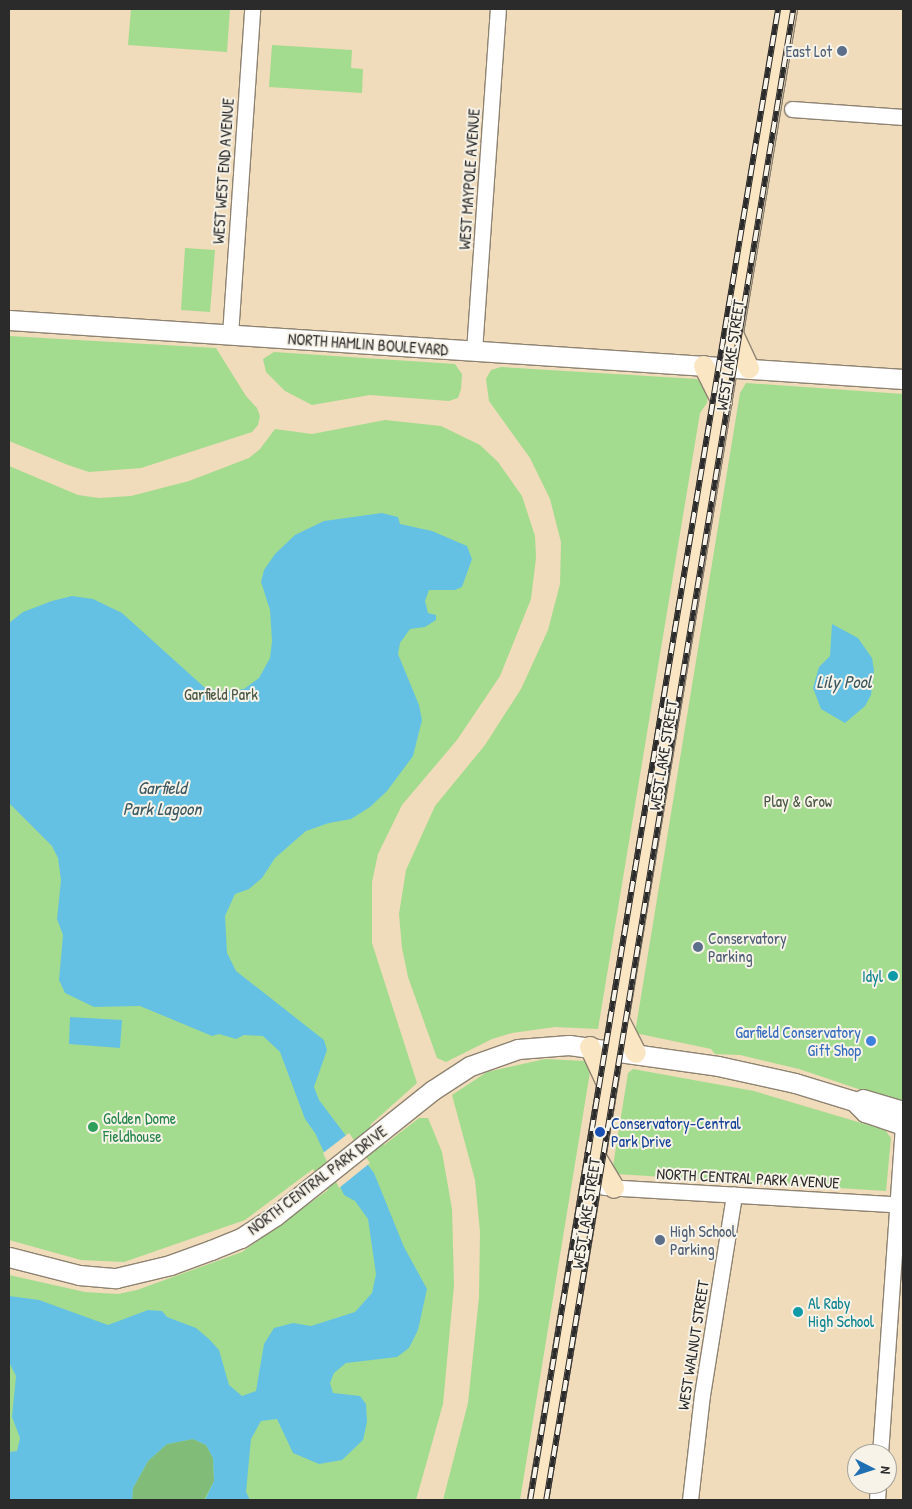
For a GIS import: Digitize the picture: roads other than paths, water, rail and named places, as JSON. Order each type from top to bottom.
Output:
[{"type":"main road","name":"WEST LAKE STREET","points":[[538,1500],[722,402],[738,368],[733,334],[787,9]]},
{"type":"main road","points":[[704,366],[722,402]]},
{"type":"main road","points":[[710,470],[723,456],[738,368]]},
{"type":"main road","points":[[600,1130],[614,1118],[612,977],[627,963]]},
{"type":"main road","points":[[595,1156],[614,1188]]},
{"type":"street","name":"WEST WEST END AVENUE","points":[[230,335],[252,9]]},
{"type":"street","name":"WEST MAYPOLE AVENUE","points":[[474,351],[498,9]]},
{"type":"street","points":[[773,93],[792,109]]},
{"type":"street","points":[[768,118],[792,109],[903,116]]},
{"type":"street","name":"NORTH HAMLIN BOULEVARD","points":[[9,320],[903,379]]},
{"type":"street","name":"NORTH CENTRAL PARK DRIVE","points":[[9,1257],[100,1278],[116,1278],[170,1265],[241,1238],[275,1216],[433,1090],[470,1066],[497,1055],[545,1045],[613,1050],[795,1083],[854,1101]]},
{"type":"street","points":[[854,1101],[865,1099],[903,1111]]},
{"type":"street","points":[[854,1101],[865,1112],[903,1125]]},
{"type":"street","points":[[881,1444],[900,1205],[903,1130]]},
{"type":"street","name":"NORTH CENTRAL PARK AVENUE","points":[[590,1186],[900,1205]]},
{"type":"street","name":"WEST WALNUT STREET","points":[[690,1500],[702,1396],[734,1195]]},
{"type":"water","name":"Garfield Park Lagoon","points":[[382,513],[398,517],[400,524],[432,531],[467,546],[472,559],[462,587],[455,590],[429,590],[425,601],[428,613],[436,615],[436,620],[425,627],[410,629],[400,643],[398,654],[419,705],[422,720],[413,756],[387,791],[370,807],[351,819],[329,823],[306,831],[275,858],[262,878],[249,889],[235,894],[225,916],[227,953],[236,971],[324,1040],[327,1050],[314,1087],[319,1100],[374,1173],[404,1247],[427,1289],[418,1330],[409,1348],[397,1357],[346,1363],[334,1373],[330,1383],[333,1393],[360,1396],[366,1404],[367,1422],[363,1440],[342,1460],[319,1464],[293,1453],[277,1419],[261,1421],[251,1439],[246,1492],[250,1500],[205,1500],[214,1481],[213,1458],[206,1445],[193,1439],[167,1444],[148,1461],[133,1488],[132,1500],[9,1500],[9,1452],[17,1451],[20,1438],[12,1417],[16,1376],[9,1362],[9,1296],[39,1300],[108,1325],[148,1310],[162,1311],[167,1317],[196,1328],[209,1339],[219,1350],[229,1385],[242,1396],[256,1391],[264,1344],[274,1328],[293,1323],[311,1326],[355,1312],[372,1293],[376,1274],[368,1219],[355,1201],[344,1195],[315,1133],[305,1119],[280,1052],[263,1036],[244,1035],[236,1039],[219,1034],[212,1036],[140,1006],[94,1007],[65,993],[59,980],[63,935],[57,919],[61,880],[58,858],[52,846],[9,803],[9,623],[23,612],[52,601],[72,596],[93,599],[122,613],[204,687],[223,692],[244,689],[259,678],[270,658],[272,641],[270,610],[261,582],[264,570],[275,554],[295,535],[324,521]]},
{"type":"water","name":"Lily Pool","points":[[832,624],[858,638],[872,658],[874,670],[871,695],[865,706],[845,723],[821,709],[813,688],[819,667],[830,656]]},
{"type":"water","points":[[70,1017],[122,1020],[120,1048],[69,1044]]},
{"type":"railway","points":[[530,1500],[778,9]]},
{"type":"railway","points":[[546,1500],[793,9]]},
{"type":"place","name":"East Lot","points":[[842,51]]},
{"type":"place","name":"Conservatory Parking","points":[[698,947]]},
{"type":"place","name":"Idyl","points":[[893,976]]},
{"type":"place","name":"Garfield Conservatory Gift Shop","points":[[871,1041]]},
{"type":"place","name":"Golden Dome Fieldhouse","points":[[93,1127]]},
{"type":"place","name":"Conservatory-Central Park Drive","points":[[600,1132]]},
{"type":"place","name":"High School Parking","points":[[660,1240]]},
{"type":"place","name":"Al Raby High School","points":[[798,1312]]},
{"type":"park label","name":"Garfield Park","points":[[221,694]]},
{"type":"park label","name":"Play & Grow","points":[[798,801]]}]
